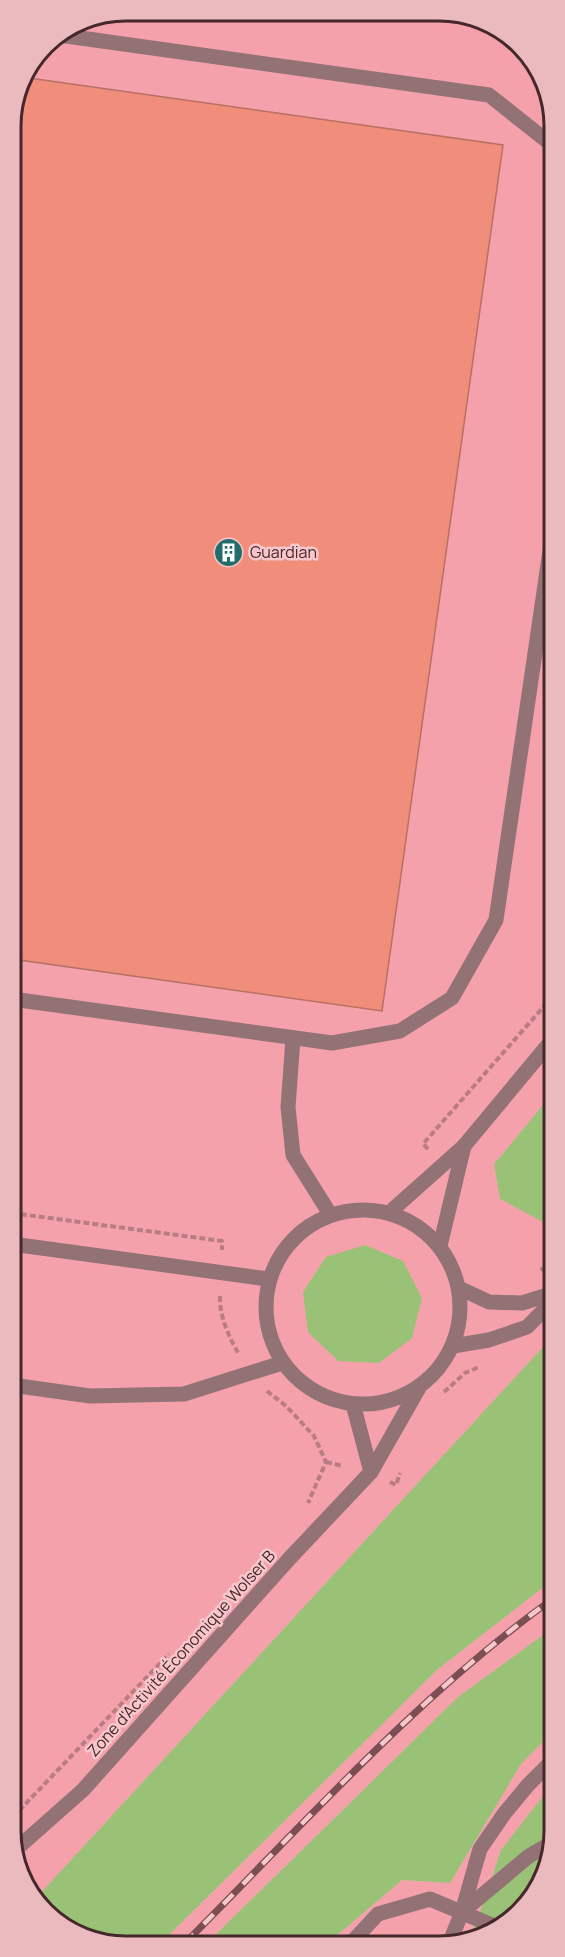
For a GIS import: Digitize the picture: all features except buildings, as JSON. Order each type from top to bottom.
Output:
[{"type":"lane","points":[[73,36],[489,95],[544,138]]},
{"type":"lane","points":[[21,1000],[332,1043],[400,1031],[452,998],[496,921],[544,592]]},
{"type":"lane","points":[[293,1038],[288,1107],[292,1155],[330,1214]]},
{"type":"lane","points":[[390,1212],[464,1146],[544,1050]]},
{"type":"lane","points":[[440,1246],[464,1146]]},
{"type":"lane","name":"Zone d'Activité Économique Wolser B","points":[[22,1843],[83,1790],[289,1559],[371,1472],[420,1386],[439,1368],[453,1346],[460,1317],[459,1288],[452,1266],[440,1246],[417,1226],[390,1212],[360,1209],[330,1214],[303,1229],[282,1252],[268,1280],[265,1308],[269,1337],[282,1363],[302,1383],[326,1397],[353,1404],[388,1401],[420,1386]]},
{"type":"lane","points":[[21,1245],[268,1280]]},
{"type":"lane","points":[[459,1288],[489,1302],[522,1303],[544,1296]]},
{"type":"lane","points":[[453,1346],[489,1340],[527,1327],[544,1310]]},
{"type":"lane","points":[[21,1386],[90,1396],[184,1394],[282,1363]]},
{"type":"lane","points":[[353,1404],[371,1472]]},
{"type":"lane","points":[[453,1935],[462,1912],[480,1849],[504,1814],[544,1769]]},
{"type":"lane","points":[[462,1912],[543,1848]]},
{"type":"lane","points":[[357,1936],[378,1914],[430,1899],[489,1924]]},
{"type":"path","points":[[443,1164],[423,1144],[544,1006]]},
{"type":"path","points":[[21,1214],[222,1240],[219,1305],[233,1344],[250,1373],[314,1436],[326,1462],[305,1511]]},
{"type":"path","points":[[441,1394],[465,1373],[486,1364]]},
{"type":"path","points":[[326,1462],[371,1472],[396,1485],[401,1469]]},
{"type":"path","points":[[21,1810],[173,1650]]},
{"type":"shaded area","points":[[126,21],[439,21],[460,23],[492,35],[503,43],[526,67],[538,92],[544,126],[544,1104],[494,1164],[501,1199],[544,1223],[544,1346],[41,1892],[27,1865],[21,1831],[21,119],[32,79],[43,62],[67,39],[86,29],[105,23]]},
{"type":"shaded area","points":[[544,1587],[544,1634],[458,1697],[214,1936],[168,1936],[438,1669]]},
{"type":"shaded area","points":[[544,1741],[544,1795],[501,1850],[472,1930],[439,1936],[336,1936],[402,1880],[450,1883],[521,1764]]},
{"type":"green space","points":[[544,1104],[544,1223],[500,1199],[494,1164]]},
{"type":"green space","points":[[365,1245],[403,1261],[422,1298],[412,1338],[379,1363],[338,1361],[308,1332],[303,1292],[326,1257]]},
{"type":"green space","points":[[544,1346],[544,1587],[438,1669],[168,1936],[105,1934],[86,1928],[62,1914],[41,1892]]},
{"type":"green space","points":[[544,1634],[544,1741],[521,1764],[450,1883],[402,1880],[336,1936],[214,1936],[458,1697]]},
{"type":"green space","points":[[544,1795],[542,1852],[536,1871],[526,1890],[503,1914],[492,1922],[472,1930],[484,1902],[501,1850]]},
{"type":"railway","points":[[192,1936],[408,1719],[504,1636],[544,1606]]},
{"type":"place","name":"Guardian","points":[[229,552]]}]
